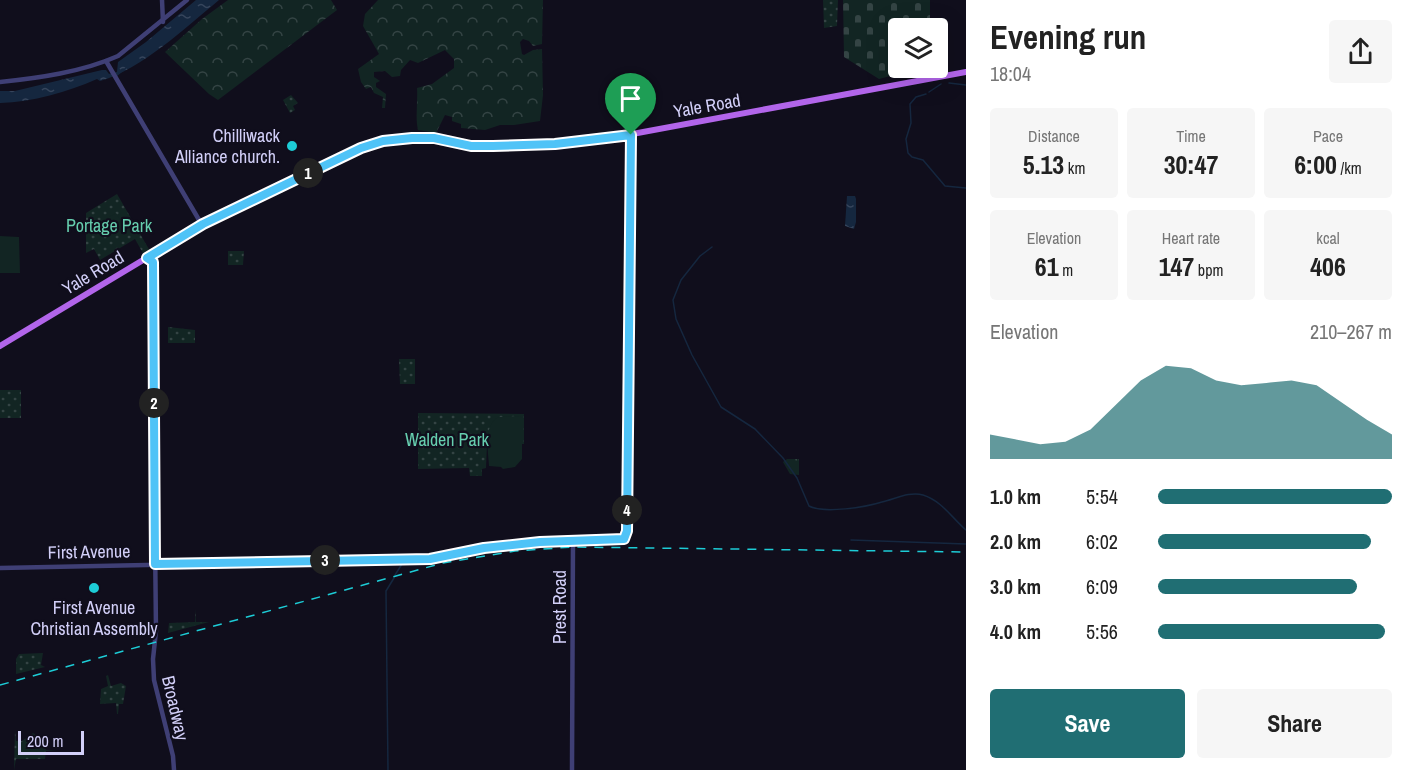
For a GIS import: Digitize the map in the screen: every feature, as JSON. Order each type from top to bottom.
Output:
[{"type":"main road","name":"Yale Road","points":[[0,346],[150,259],[202,225],[361,148],[383,141],[420,137],[471,146],[540,145],[631,135],[966,72]]},
{"type":"street","points":[[162,0],[163,22]]},
{"type":"street","points":[[0,82],[33,78],[107,63],[163,22],[188,0]]},
{"type":"street","points":[[107,63],[202,225]]},
{"type":"street","points":[[573,540],[622,540],[627,534],[631,135]]},
{"type":"street","name":"Broadway","points":[[150,259],[156,642],[153,672],[173,756],[174,770]]},
{"type":"street","name":"First Avenue","points":[[0,568],[430,559],[484,548],[573,540]]},
{"type":"street","name":"Prest Road","points":[[572,770],[573,540]]},
{"type":"green space","points":[[228,0],[331,0],[337,10],[218,100],[165,52],[202,19]]},
{"type":"green space","points":[[378,0],[543,0],[542,44],[533,46],[529,41],[523,39],[520,42],[524,55],[533,50],[542,49],[543,95],[540,121],[500,125],[485,130],[461,128],[461,124],[445,115],[436,133],[418,130],[417,88],[432,84],[454,68],[454,59],[445,50],[418,63],[410,60],[401,70],[400,76],[392,77],[385,71],[374,72],[374,77],[380,81],[376,83],[376,87],[386,94],[385,108],[382,108],[383,97],[374,93],[371,87],[366,89],[361,82],[358,69],[379,54],[363,26],[365,14]]},
{"type":"green space","points":[[823,0],[838,0],[837,26],[824,28]]},
{"type":"green space","points":[[843,0],[930,0],[930,18],[888,18],[888,77],[879,79],[844,57]]},
{"type":"green space","points":[[291,95],[298,103],[293,106],[295,110],[290,113],[283,100]]},
{"type":"green space","name":"Portage Park","points":[[117,194],[150,251],[144,255],[135,239],[100,260],[94,249],[86,253],[86,213]]},
{"type":"green space","points":[[116,213],[122,223],[103,234],[97,224]]},
{"type":"green space","points":[[0,236],[19,237],[20,273],[0,273]]},
{"type":"green space","points":[[228,251],[244,251],[243,265],[228,265]]},
{"type":"green space","points":[[168,327],[195,330],[195,343],[168,343]]},
{"type":"green space","points":[[399,359],[415,359],[415,384],[400,384]]},
{"type":"green space","points":[[0,390],[21,390],[21,418],[0,418]]},
{"type":"green space","name":"Walden Park","points":[[418,413],[524,414],[524,444],[487,444],[486,468],[482,469],[482,476],[470,476],[469,468],[418,469]]},
{"type":"green space","points":[[520,416],[522,418],[522,459],[515,467],[503,469],[489,466],[489,432],[494,420],[499,417]]},
{"type":"green space","points":[[787,459],[799,459],[799,475],[790,474],[783,462]]},
{"type":"green space","points":[[195,609],[196,622],[209,622],[168,633],[169,623],[195,622]]},
{"type":"green space","points":[[43,653],[41,665],[45,667],[16,674],[16,659],[19,654]]},
{"type":"green space","points":[[108,675],[111,686],[121,683],[126,686],[123,704],[119,704],[118,714],[116,703],[100,704],[101,689],[108,686],[106,676]]},
{"type":"green space","points":[[15,730],[16,741],[22,741],[33,733],[40,738],[46,750],[57,751],[46,751],[45,759],[16,759],[14,770]]},
{"type":"green space","points":[[36,739],[42,749],[32,754],[26,744]]},
{"type":"water","points":[[196,0],[219,0],[177,35],[132,67],[100,81],[97,79],[50,96],[0,103],[0,91],[15,91],[102,70],[106,70],[109,74],[117,72],[118,62]]},
{"type":"water","points":[[847,196],[855,196],[856,199],[854,229],[845,226]]},
{"type":"waterway","points":[[116,76],[126,68]]},
{"type":"waterway","points":[[949,83],[966,85]]},
{"type":"waterway","points":[[929,92],[941,84]]},
{"type":"waterway","points":[[926,94],[916,97],[910,104],[911,123],[906,139],[908,153],[912,157],[923,160],[945,186],[966,188]]},
{"type":"waterway","points":[[712,247],[700,256],[681,280],[673,300],[676,319],[692,355],[721,407],[755,429],[783,458],[797,478],[809,506],[824,509],[856,508],[918,494],[936,501],[966,530]]},
{"type":"waterway","points":[[851,540],[966,544]]},
{"type":"waterway","points":[[395,575],[402,564]]},
{"type":"waterway","points":[[388,770],[386,591],[394,578]]},
{"type":"railway","points":[[0,685],[443,563],[515,551],[573,547],[966,552]]},
{"type":"place","name":"Chilliwack Alliance church.","points":[[292,146]]},
{"type":"place","name":"First Avenue Christian Assembly","points":[[94,588]]},
{"type":"route","points":[[631,135],[627,534],[624,539],[540,542],[484,548],[430,559],[155,564],[153,262],[147,258],[203,224],[367,145],[378,142],[420,137],[471,146],[540,145],[631,135]]}]
